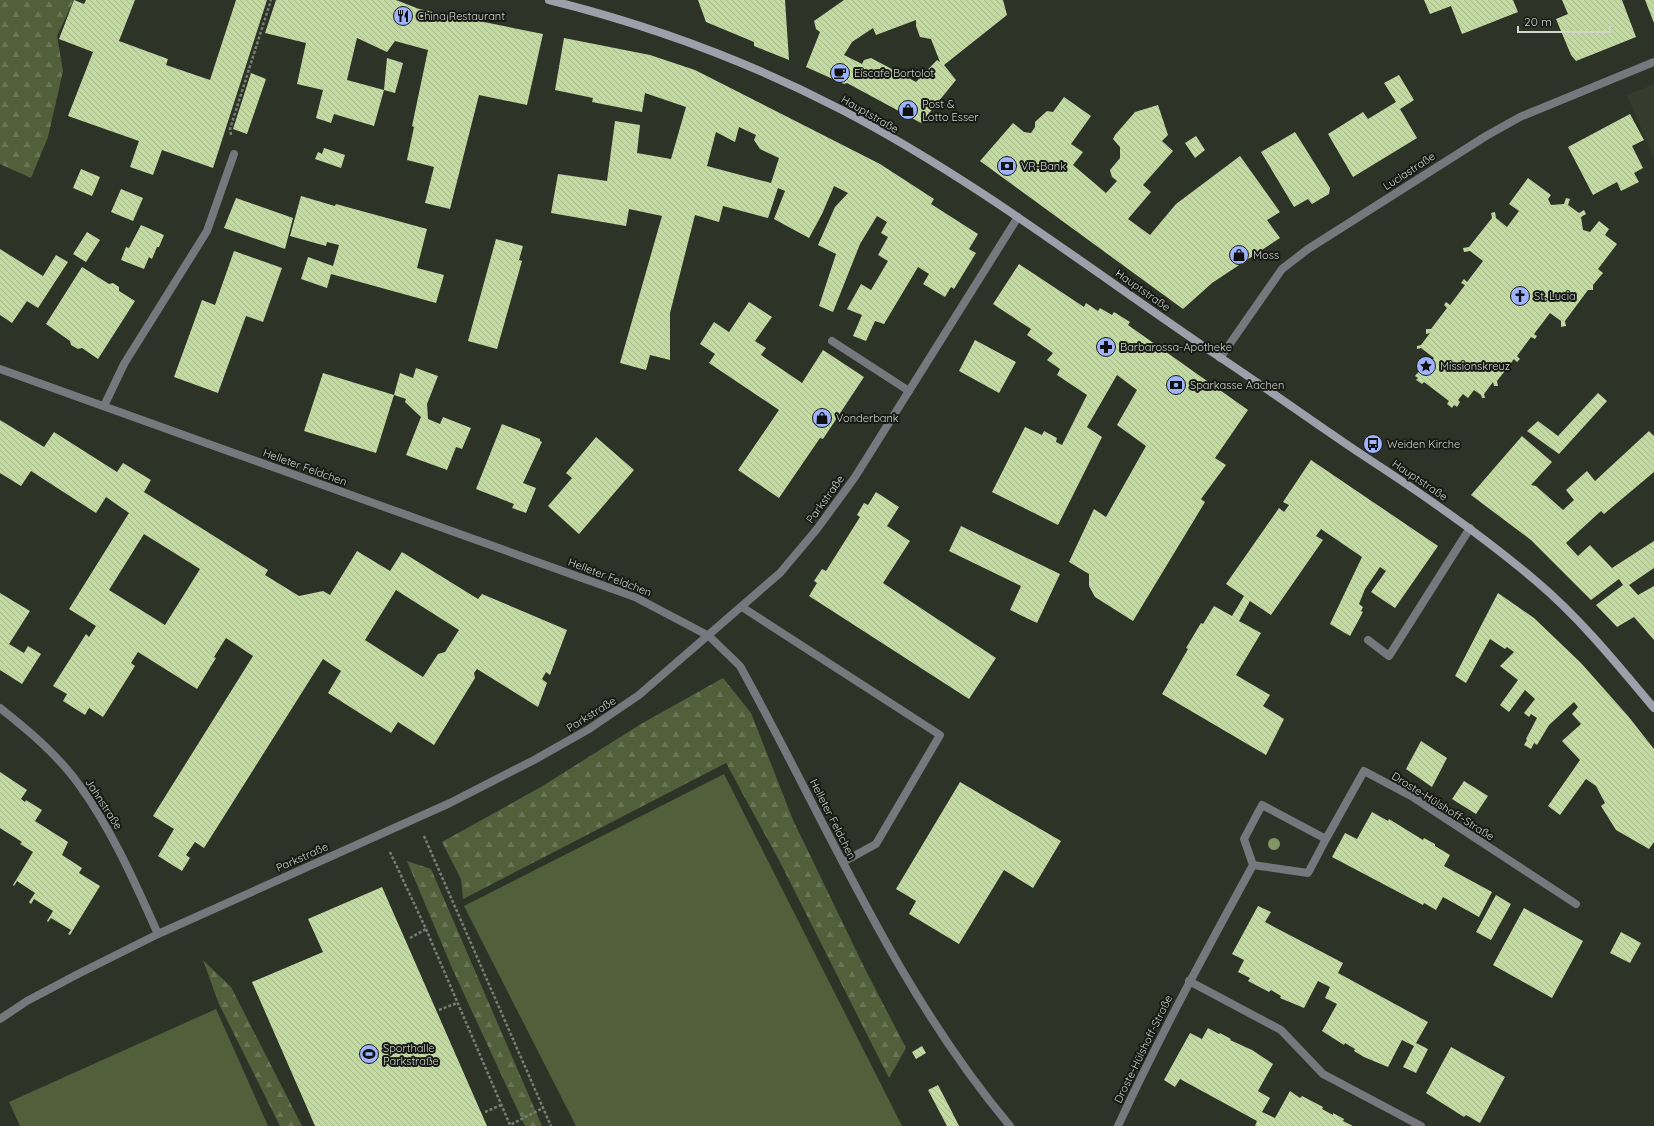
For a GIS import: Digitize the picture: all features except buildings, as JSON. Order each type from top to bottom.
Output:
[{"type":"main road","name":"Hauptstraße","points":[[550,0],[607,15],[774,76],[850,115],[919,154],[1018,217],[1220,358],[1414,487],[1470,528],[1539,583],[1605,649],[1654,708]]},
{"type":"street","name":"Luciastraße","points":[[1220,358],[1282,269],[1308,249],[1474,143],[1513,121],[1654,62]]},
{"type":"street","points":[[104,406],[124,364],[207,231],[234,154]]},
{"type":"street","name":"Parkstraße","points":[[0,1019],[59,984],[158,934],[417,819],[534,760],[589,729],[639,695],[780,573],[817,530],[855,477],[1018,217]]},
{"type":"street","points":[[832,341],[909,391]]},
{"type":"street","name":"Helleter Feldchen","points":[[0,369],[635,597],[709,636],[740,666],[872,917],[951,1048],[1010,1126]]},
{"type":"street","points":[[1368,640],[1389,656],[1470,528]]},
{"type":"street","points":[[742,607],[940,736],[876,844],[843,862]]},
{"type":"street","name":"Jahnstraße","points":[[0,708],[29,731],[80,786],[112,837],[158,934]]},
{"type":"street","name":"Droste-Hülshoff-Straße","points":[[1118,1126],[1145,1066],[1189,981],[1253,865],[1308,873],[1364,771],[1411,796],[1576,904]]},
{"type":"street","points":[[1253,865],[1244,839],[1262,805],[1326,840]]},
{"type":"street","points":[[1189,981],[1281,1030],[1323,1074],[1421,1126]]},
{"type":"path","points":[[234,154],[230,129],[271,0]]},
{"type":"path","points":[[417,819],[551,1126]]},
{"type":"path","points":[[381,834],[426,930],[510,1125],[543,1108]]},
{"type":"path","points":[[410,938],[426,930]]},
{"type":"path","points":[[439,1010],[457,1003]]},
{"type":"path","points":[[485,1112],[502,1106]]},
{"type":"shaded area","points":[[1654,84],[1654,158],[1627,95]]},
{"type":"green space","points":[[0,0],[74,0],[57,36],[63,71],[48,137],[31,178],[0,164]]},
{"type":"green space","points":[[723,678],[751,713],[793,820],[865,969],[906,1048],[889,1078],[780,862],[726,763],[463,899],[461,879],[442,842],[541,787],[641,724]]},
{"type":"green space","points":[[724,774],[902,1126],[576,1126],[464,906]]},
{"type":"green space","points":[[407,861],[431,869],[542,1126],[525,1126],[452,968]]},
{"type":"green space","points":[[203,960],[231,987],[302,1126],[280,1126],[219,1004]]},
{"type":"green space","points":[[216,1009],[268,1126],[20,1126],[9,1102]]},
{"type":"place","name":"China Restaurant","points":[[403,16]]},
{"type":"place","name":"Eiscafe Bortolot","points":[[840,73]]},
{"type":"place","name":"Post & Lotto Esser","points":[[908,110]]},
{"type":"place","name":"VR-Bank","points":[[1007,166]]},
{"type":"place","name":"Moss","points":[[1239,255]]},
{"type":"place","name":"St. Lucia","points":[[1520,296]]},
{"type":"place","name":"Barbarossa-Apotheke","points":[[1106,347]]},
{"type":"place","name":"Missionskreuz","points":[[1426,366]]},
{"type":"place","name":"Sparkasse Aachen","points":[[1176,385]]},
{"type":"place","name":"Vonderbank","points":[[822,418]]},
{"type":"place","name":"Weiden Kirche","points":[[1373,444]]},
{"type":"place","name":"Sporthalle Parkstraße","points":[[369,1054]]}]
